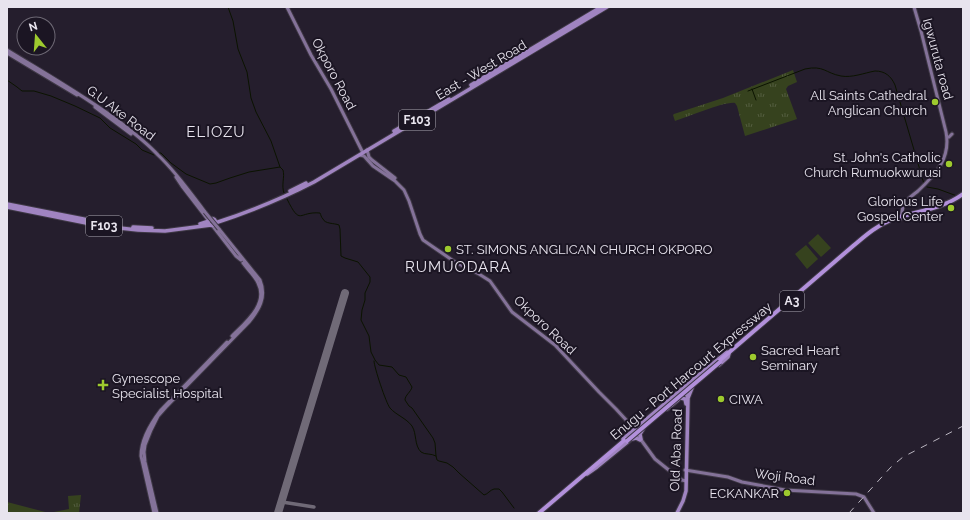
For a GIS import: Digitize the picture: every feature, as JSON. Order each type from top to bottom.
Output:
[{"type":"highway","name":"Enugu - Port Harcourt Expressway","points":[[540,513],[628,440],[867,235],[884,224],[941,206],[963,196]]},
{"type":"highway","name":"Enugu - Port Harcourt Expressway","points":[[719,361],[773,318],[870,235],[884,226],[902,218]]},
{"type":"main road","name":"Okporo Road","points":[[287,7],[362,151]]},
{"type":"main road","name":"East - West Road","points":[[7,205],[134,228],[161,229],[214,224],[299,190],[360,155],[601,7]]},
{"type":"main road","name":"East - West Road","points":[[214,224],[220,219],[252,208],[287,193],[320,176],[607,7]]},
{"type":"main road","name":"Igwuruta road","points":[[902,218],[906,204],[932,180],[943,164],[948,153],[951,134],[947,129],[914,7]]},
{"type":"main road","name":"Igwuruta road","points":[[902,218],[903,206],[939,168],[945,156],[947,146],[946,132],[914,7]]},
{"type":"main road","name":"G.U Ake Road","points":[[7,52],[74,91],[110,115],[157,153],[177,176]]},
{"type":"main road","points":[[947,129],[951,134]]},
{"type":"main road","points":[[367,150],[368,158]]},
{"type":"main road","name":"Okporo Road","points":[[360,155],[368,158],[394,178],[406,191],[412,204],[421,233],[425,239],[452,258],[493,282],[512,312],[560,350],[623,416],[655,459],[675,476],[685,480]]},
{"type":"main road","points":[[155,513],[142,460],[142,447],[152,423],[161,410],[242,326],[256,309],[261,296],[260,286],[257,281],[177,176]]},
{"type":"main road","points":[[177,176],[182,186],[214,224],[236,256],[242,260]]},
{"type":"main road","name":"Okporo Road","points":[[500,293],[513,311],[556,345],[617,407],[632,425],[634,430]]},
{"type":"main road","points":[[588,472],[595,463],[669,400],[724,354],[734,348]]},
{"type":"main road","points":[[628,440],[643,430],[728,358],[729,354]]},
{"type":"main road","points":[[688,398],[692,388]]},
{"type":"main road","name":"Old Aba Road","points":[[677,513],[683,495],[686,470],[688,398],[686,393],[680,391]]},
{"type":"main road","name":"Old Aba Road","points":[[680,398],[684,398],[686,402],[686,470]]},
{"type":"main road","points":[[669,400],[668,402],[670,404],[675,402]]},
{"type":"main road","points":[[632,425],[636,427],[641,424]]},
{"type":"main road","points":[[628,440],[636,438],[641,439],[640,434],[643,430]]},
{"type":"main road","name":"Woji Road","points":[[686,470],[728,477],[742,482],[785,490],[857,494],[864,497],[874,513]]},
{"type":"green space","points":[[793,70],[797,82],[788,86],[786,89],[797,119],[745,136],[737,106],[735,103],[730,103],[723,104],[675,121],[674,114],[723,98]]},
{"type":"green space","points":[[818,234],[831,248],[821,257],[808,243]]},
{"type":"green space","points":[[806,245],[818,259],[807,269],[795,254]]},
{"type":"green space","points":[[81,495],[79,513],[49,513],[69,509],[68,496]]},
{"type":"green space","points":[[7,502],[49,513],[7,513]]},
{"type":"waterway","points":[[228,7],[233,21],[238,49],[247,72],[251,98],[256,112],[271,141],[280,167]]},
{"type":"waterway","points":[[748,91],[811,68],[821,69],[841,76],[854,76],[875,71],[885,73],[892,79],[895,85],[924,184]]},
{"type":"waterway","points":[[7,80],[22,91],[34,91],[51,96],[100,118],[110,128],[136,144],[142,150],[154,155]]},
{"type":"waterway","points":[[752,89],[756,100]]},
{"type":"waterway","points":[[159,153],[161,153],[171,163],[186,174],[210,184],[249,172],[280,167],[283,170],[284,193]]},
{"type":"waterway","points":[[927,187],[938,189],[957,196]]},
{"type":"waterway","points":[[287,199],[295,213],[298,215],[320,213],[324,221],[339,225],[341,256],[358,262],[370,277],[370,282],[365,293],[361,320],[369,336],[371,352],[379,365],[392,367],[399,375],[406,377],[412,387],[405,400],[433,438],[437,460],[447,463],[453,467],[484,495],[494,489],[499,489],[514,508]]},
{"type":"waterway","points":[[374,361],[380,385],[390,408],[412,426],[415,432],[417,446],[421,452],[436,456]]},
{"type":"taxiway","points":[[282,502],[314,507]]},
{"type":"runway","points":[[278,513],[345,293]]},
{"type":"railway","points":[[849,513],[891,467],[903,457],[963,426]]},
{"type":"place","name":"All Saints Cathedral Anglican Church","points":[[935,102]]},
{"type":"place","name":"St. John's Catholic Church Rumuokwurusi","points":[[949,164]]},
{"type":"place","name":"Glorious Life Gospel Center","points":[[951,208]]},
{"type":"place","name":"ST. SIMONS ANGLICAN CHURCH OKPORO","points":[[448,249]]},
{"type":"place","name":"Sacred Heart Seminary","points":[[753,357]]},
{"type":"place","name":"Gynescope Specialist Hospital","points":[[103,385]]},
{"type":"place","name":"CIWA","points":[[721,399]]},
{"type":"place","name":"ECKANKAR","points":[[787,493]]},
{"type":"district","name":"ELIOZU","points":[[216,132]]},
{"type":"district","name":"RUMUODARA","points":[[458,267]]}]
